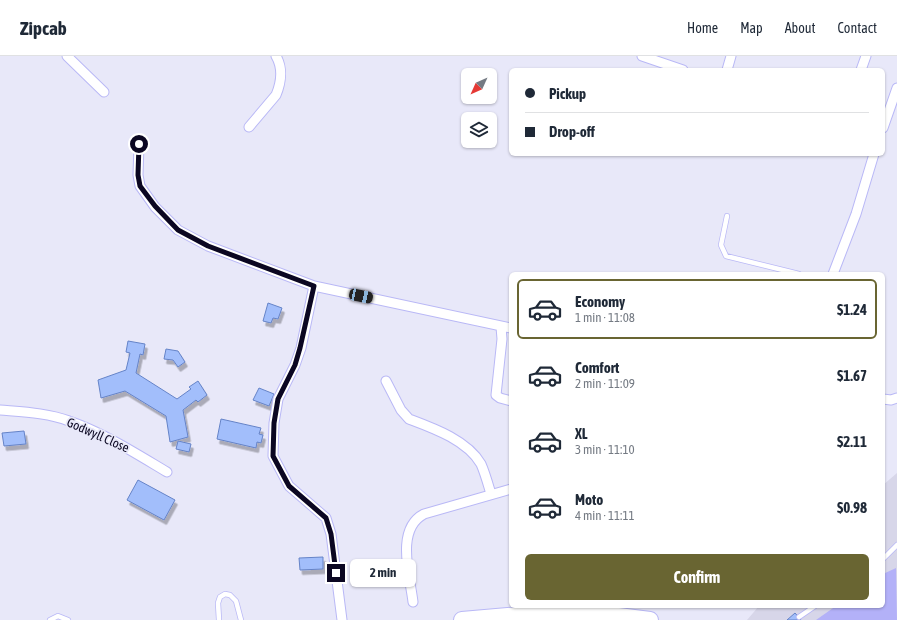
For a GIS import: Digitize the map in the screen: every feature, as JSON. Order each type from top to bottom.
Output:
[{"type":"highway","points":[[462,620],[533,617],[554,609],[621,613],[650,620]]},
{"type":"street","points":[[67,56],[104,92]]},
{"type":"street","points":[[249,127],[276,94],[278,89],[280,70],[276,56]]},
{"type":"street","points":[[729,68],[732,56]]},
{"type":"street","points":[[862,68],[866,56]]},
{"type":"street","points":[[649,57],[679,68]]},
{"type":"street","points":[[885,123],[897,90]]},
{"type":"street","points":[[139,144],[138,175],[140,186],[155,206],[178,230],[208,246],[314,286],[509,328]]},
{"type":"street","points":[[834,272],[856,214],[873,156]]},
{"type":"street","points":[[314,286],[295,365],[278,399],[274,423],[273,456],[289,486],[326,518],[331,534],[342,620]]},
{"type":"street","points":[[501,326],[502,339],[496,395],[500,398],[509,400]]},
{"type":"street","points":[[386,381],[401,410],[409,419],[440,432],[469,450],[481,465],[491,494]]},
{"type":"street","points":[[885,399],[891,400],[897,398]]},
{"type":"street","name":"Godwyll Close","points":[[0,410],[30,412],[68,420],[122,444],[167,472]]},
{"type":"street","points":[[413,602],[406,544],[412,523],[424,514],[509,489]]},
{"type":"lane","points":[[727,216],[720,246],[726,256],[792,272]]},
{"type":"lane","points":[[889,554],[897,546]]},
{"type":"lane","points":[[885,557],[897,550]]},
{"type":"lane","points":[[219,620],[218,603],[220,597],[225,594],[230,595],[236,601],[241,620]]},
{"type":"lane","points":[[799,617],[811,608]]},
{"type":"lane","points":[[50,620],[58,616],[68,620]]},
{"type":"shaded area","points":[[897,473],[897,620],[747,620],[757,608],[885,608],[885,483]]},
{"type":"shaded area","points":[[896,568],[897,620],[816,620],[833,608],[885,608],[885,573]]},
{"type":"building","points":[[268,303],[282,308],[278,319],[273,318],[271,323],[263,321]]},
{"type":"building","points":[[128,341],[145,344],[143,355],[140,354],[136,373],[177,399],[191,389],[189,387],[198,381],[207,395],[198,402],[196,400],[183,410],[188,437],[170,442],[166,416],[125,391],[101,398],[98,380],[126,370],[130,353],[126,352]]},
{"type":"building","points":[[166,349],[178,351],[185,362],[178,367],[173,360],[164,359]]},
{"type":"building","points":[[259,388],[274,394],[269,406],[253,400]]},
{"type":"building","points":[[221,419],[261,428],[259,434],[263,435],[261,443],[257,442],[256,448],[217,439]]},
{"type":"building","points":[[24,431],[26,444],[4,446],[2,433]]},
{"type":"building","points":[[178,441],[191,444],[189,452],[176,449]]},
{"type":"building","points":[[138,480],[175,500],[164,520],[127,500]]},
{"type":"building","points":[[323,557],[323,569],[300,570],[299,558]]},
{"type":"building","points":[[795,613],[801,620],[787,620]]},
{"type":"route","points":[[139,144],[138,175],[140,186],[155,206],[178,230],[208,246],[314,286],[295,365],[278,399],[274,423],[273,456],[281,474],[289,486],[326,518],[331,534],[336,573]]}]
